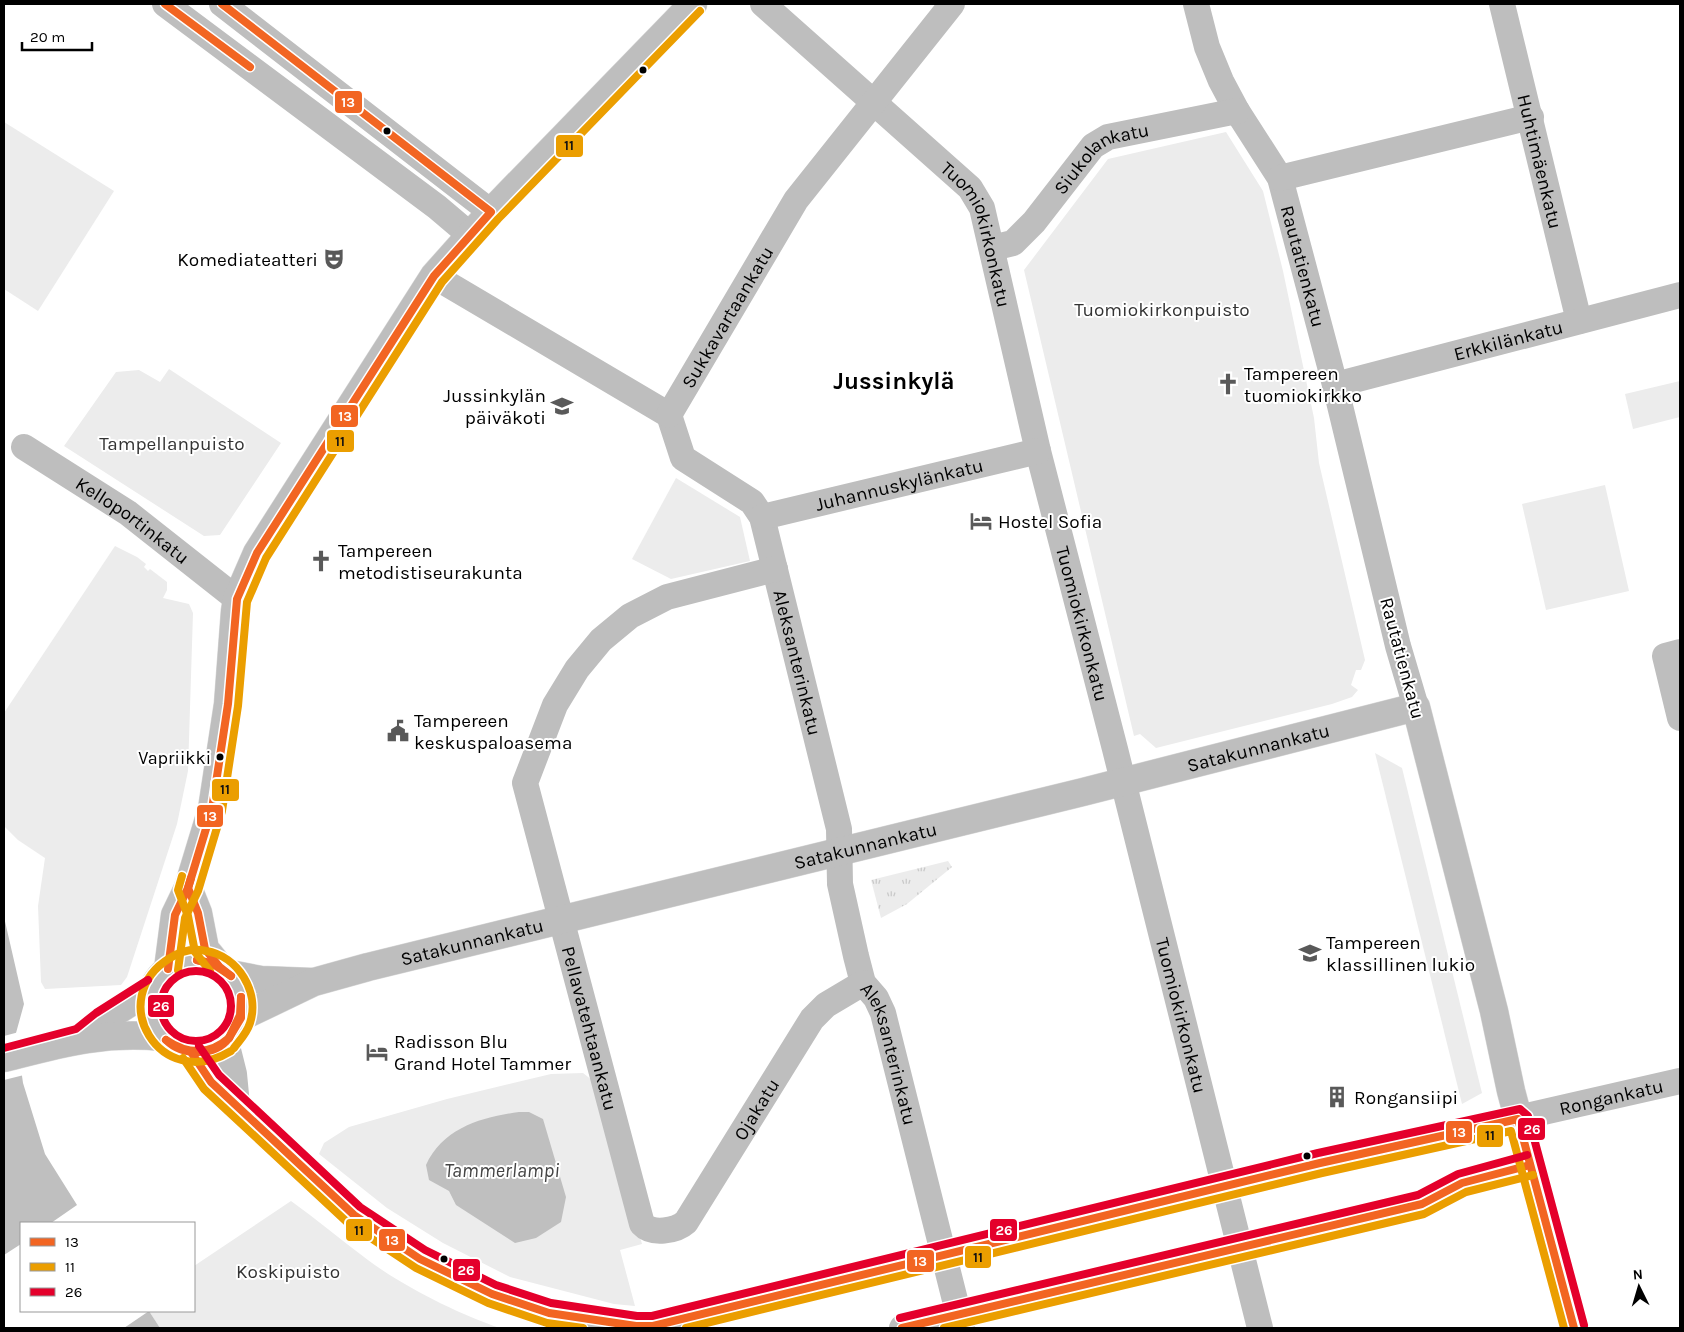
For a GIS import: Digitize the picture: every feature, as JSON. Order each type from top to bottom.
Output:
[{"type":"main road","points":[[188,888],[198,913],[205,949],[239,987],[242,1002],[241,1017],[236,1031],[226,1042],[210,1050],[192,1052],[170,1045],[162,1037],[150,1014],[161,978],[175,915],[188,888],[212,809],[221,760],[228,704],[233,627],[237,598],[257,553],[434,276],[491,212],[693,4]]},
{"type":"main road","name":"Satakunnankatu","points":[[241,1017],[314,982],[560,918],[1124,782],[1416,707]]},
{"type":"main road","name":"Rautatienkatu","points":[[1416,707],[1492,1002],[1518,1119],[1574,1328]]},
{"type":"main road","points":[[80,1038],[180,962],[192,960],[206,961],[224,970]]},
{"type":"main road","name":"Satakunnankatu","points":[[224,970],[262,980],[314,982]]},
{"type":"main road","points":[[4,1058],[80,1038],[132,1034],[162,1037]]},
{"type":"street","points":[[165,4],[436,207],[470,235]]},
{"type":"street","points":[[222,4],[491,212]]},
{"type":"street","name":"Tuomiokirkonkatu","points":[[763,4],[970,188],[982,208],[1038,451],[1124,782],[1260,1328]]},
{"type":"street","name":"Sukkavartaankatu","points":[[669,415],[796,200],[952,4]]},
{"type":"street","name":"Rautatienkatu","points":[[1196,4],[1207,47],[1237,111],[1280,178],[1335,384],[1398,646],[1416,707]]},
{"type":"street","name":"Huhtimäenkatu","points":[[1502,4],[1531,117],[1579,321]]},
{"type":"street","name":"Siukolankatu","points":[[992,248],[1013,243],[1034,222],[1093,146],[1108,137],[1237,111]]},
{"type":"street","points":[[1280,178],[1531,117]]},
{"type":"street","points":[[434,276],[669,415],[683,458],[752,502],[762,517]]},
{"type":"street","name":"Erkkilänkatu","points":[[1335,384],[1680,295]]},
{"type":"street","name":"Kelloportinkatu","points":[[24,447],[128,513],[237,598]]},
{"type":"street","name":"Juhannuskylänkatu","points":[[762,517],[1038,451]]},
{"type":"street","name":"Aleksanterinkatu","points":[[762,517],[839,828],[840,884],[863,982],[876,998],[883,1013],[960,1321]]},
{"type":"street","name":"Pellavatehtaankatu","points":[[653,1231],[642,1224],[525,783],[555,705],[577,669],[601,640],[630,616],[666,597],[775,569]]},
{"type":"street","points":[[1680,652],[1665,656],[1680,718]]},
{"type":"street","name":"Ojakatu","points":[[653,1231],[680,1226],[686,1222],[812,1019],[826,1005],[863,982]]},
{"type":"street","points":[[226,1042],[234,1074],[237,1105]]},
{"type":"street","name":"Rongankatu","points":[[192,1052],[211,1082],[237,1105],[272,1141],[354,1216],[385,1237],[457,1279],[500,1297],[550,1313],[652,1328],[1225,1186],[1680,1080]]},
{"type":"street","points":[[902,1328],[960,1321],[1240,1248],[1422,1204],[1462,1184],[1530,1166]]},
{"type":"street","name":"Rongankatu","points":[[550,1313],[578,1328]]},
{"type":"green space","points":[[4,122],[114,191],[38,311],[4,289]]},
{"type":"green space","name":"Tuomiokirkonpuisto","points":[[1226,132],[1263,191],[1283,271],[1314,418],[1319,463],[1365,660],[1361,670],[1356,670],[1351,685],[1358,690],[1352,697],[1332,704],[1156,748],[1140,734],[1134,736],[1024,270],[1108,159]]},
{"type":"green space","name":"Tampellanpuisto","points":[[169,369],[281,443],[220,535],[204,536],[64,446],[116,372],[139,370],[160,382]]},
{"type":"green space","points":[[1680,381],[1680,417],[1633,429],[1625,394]]},
{"type":"green space","points":[[676,478],[740,517],[750,561],[671,579],[632,559]]},
{"type":"green space","points":[[1605,485],[1629,591],[1546,610],[1522,504]]},
{"type":"green space","points":[[115,546],[137,557],[146,564],[144,567],[148,571],[150,569],[167,582],[167,590],[163,598],[189,604],[193,613],[188,771],[177,824],[127,977],[121,985],[45,989],[41,982],[38,906],[45,858],[18,840],[4,826],[4,713]]},
{"type":"green space","points":[[1375,753],[1402,768],[1482,1093],[1462,1104]]},
{"type":"green space","points":[[948,861],[952,867],[907,904],[881,918],[871,880]]},
{"type":"green space","points":[[583,1073],[597,1084],[642,1244],[620,1250],[635,1306],[614,1304],[510,1277],[443,1243],[387,1208],[319,1154],[324,1143],[349,1127],[447,1099],[551,1074]]},
{"type":"green space","name":"Koskipuisto","points":[[291,1201],[378,1268],[448,1307],[500,1328],[160,1328],[150,1312],[195,1312],[195,1265]]},
{"type":"water","points":[[4,917],[24,1004],[16,1033],[23,1083],[45,1154],[77,1205],[52,1222],[20,1222],[20,1245],[4,1255]]},
{"type":"water","name":"Tammerlampi","points":[[529,1112],[543,1119],[566,1197],[561,1222],[536,1238],[515,1243],[456,1205],[449,1191],[429,1180],[426,1165],[433,1152],[443,1142],[465,1126],[491,1117]]},
{"type":"water","points":[[150,1312],[160,1328],[124,1328]]},
{"type":"pier","points":[[19,1032],[24,1075],[4,1080],[4,1036]]},
{"type":"transit line","name":"13","points":[[165,4],[250,67]]},
{"type":"transit line","name":"13","points":[[168,969],[175,915],[188,888],[212,809],[228,704],[237,599],[257,553],[434,276],[491,212],[222,4]]},
{"type":"transit line","name":"11","points":[[178,970],[185,918],[198,891],[222,811],[238,706],[247,602],[266,558],[442,282],[498,219],[700,11]]},
{"type":"transit line","name":"11","points":[[182,876],[178,890],[188,916],[195,952],[210,971]]},
{"type":"transit line","name":"13","points":[[191,878],[188,888],[198,913],[205,949],[218,965]]},
{"type":"transit line","name":"11","points":[[231,1051],[205,1061],[182,1060],[163,1051],[149,1036],[142,1016],[142,995],[151,975],[170,958],[187,951],[206,951],[228,960],[244,977],[252,999],[252,1011],[247,1030],[234,1048]]},
{"type":"transit line","name":"13","points":[[197,960],[213,964],[231,976]]},
{"type":"transit line","name":"13","points":[[197,960],[217,965],[231,976]]},
{"type":"transit line","name":"26","points":[[196,971],[209,974],[221,981],[228,993],[231,1006],[228,1019],[221,1031],[209,1038],[196,1041],[183,1038],[171,1031],[164,1019],[161,1006],[164,993],[171,981],[183,974],[196,971]]},
{"type":"transit line","name":"26","points":[[4,1048],[76,1029],[96,1013],[148,980]]},
{"type":"transit line","name":"13","points":[[229,1038],[240,1015],[241,997]]},
{"type":"transit line","name":"13","points":[[229,1038],[241,1018],[241,997]]},
{"type":"transit line","name":"13","points":[[166,1040],[182,1048],[198,1051],[214,1048],[229,1038]]},
{"type":"transit line","name":"13","points":[[166,1040],[181,1049],[198,1052],[215,1049],[229,1038]]},
{"type":"transit line","name":"26","points":[[199,1046],[219,1075],[360,1207],[425,1250],[496,1285],[551,1303],[637,1316],[652,1316],[1318,1153],[1520,1109],[1528,1116],[1584,1325]]},
{"type":"transit line","name":"13","points":[[191,1052],[211,1082],[354,1215],[420,1259],[492,1294],[549,1313],[636,1326],[653,1326],[1320,1163],[1518,1119],[1574,1328]]},
{"type":"transit line","name":"11","points":[[183,1058],[204,1089],[348,1223],[416,1268],[488,1303],[547,1323],[583,1328]]},
{"type":"transit line","name":"11","points":[[686,1328],[1322,1173],[1511,1131],[1564,1328]]},
{"type":"transit line","name":"26","points":[[900,1318],[1418,1195],[1458,1174],[1527,1155]]},
{"type":"transit line","name":"13","points":[[902,1328],[1422,1204],[1462,1183],[1530,1165]]},
{"type":"transit line","name":"11","points":[[944,1328],[1424,1214],[1466,1192],[1533,1175]]},
{"type":"place","name":"Komediateatteri","points":[[334,259]]},
{"type":"place","name":"Tampereen tuomiokirkko","points":[[1228,384]]},
{"type":"place","name":"Jussinkylän päiväkoti","points":[[562,406]]},
{"type":"place","name":"Hostel Sofia","points":[[981,521]]},
{"type":"place","name":"Tampereen metodistiseurakunta","points":[[321,561]]},
{"type":"place","name":"Tampereen keskuspaloasema","points":[[398,731]]},
{"type":"place","name":"Vapriikki","points":[[220,757]]},
{"type":"place","name":"Tampereen klassillinen lukio","points":[[1310,953]]},
{"type":"place","name":"Radisson Blu Grand Hotel Tammer","points":[[377,1052]]},
{"type":"place","name":"Rongansiipi","points":[[1337,1097]]},
{"type":"district","name":"Jussinkylä","points":[[894,381]]}]
